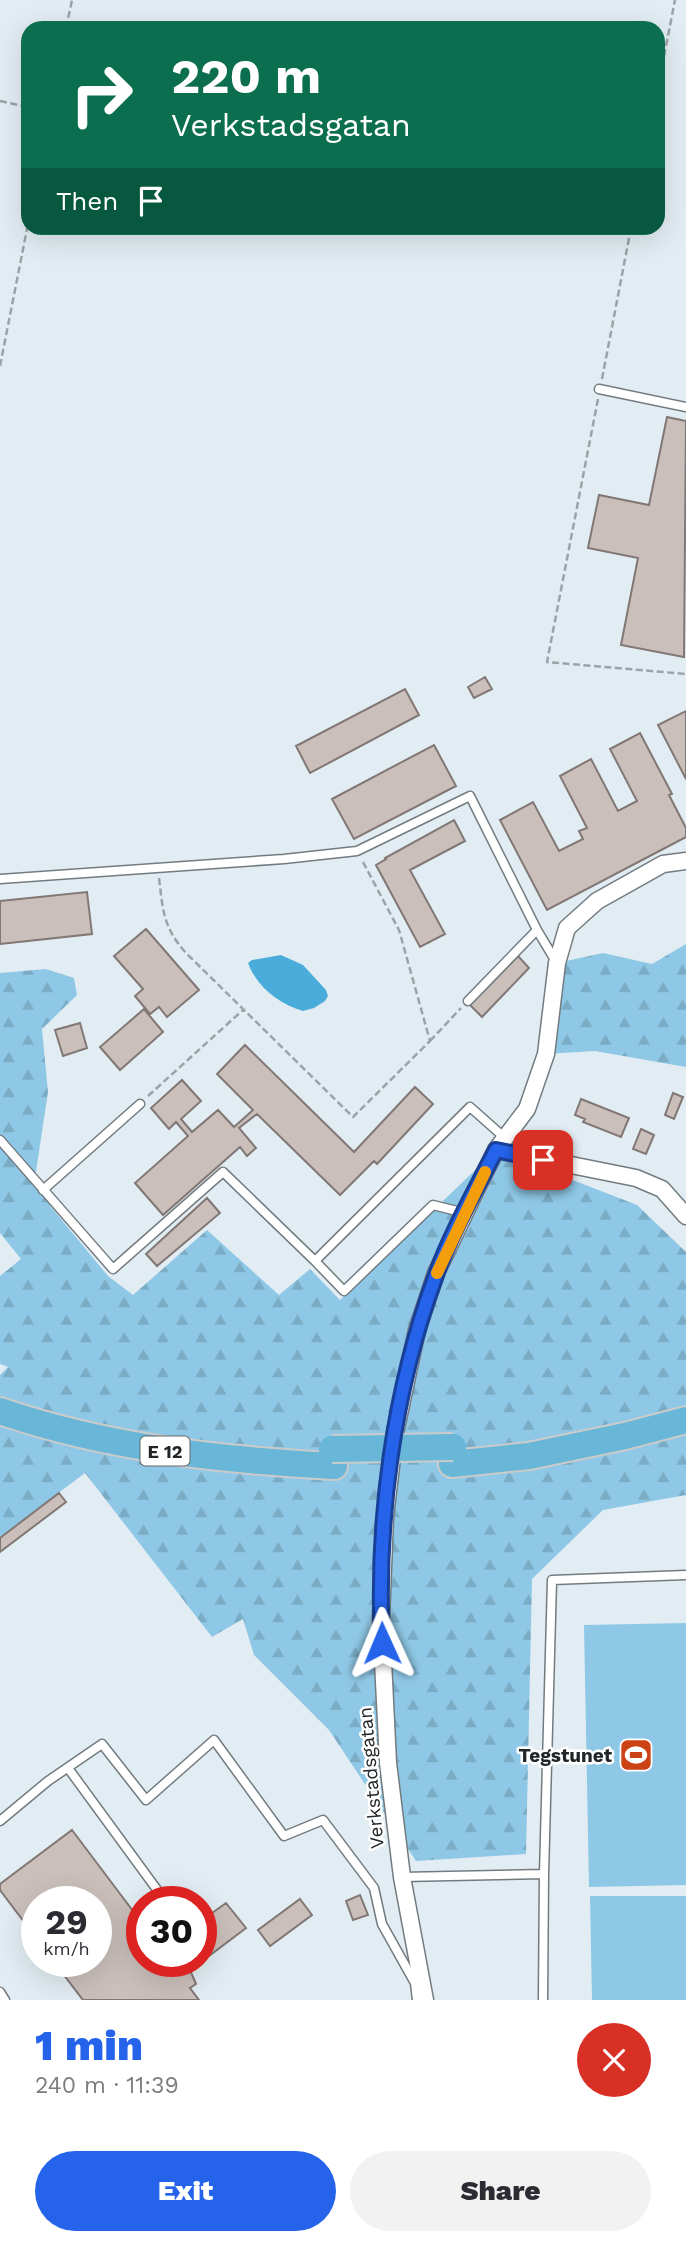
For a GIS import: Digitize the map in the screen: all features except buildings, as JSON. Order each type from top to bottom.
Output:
[{"type":"highway","name":"E 12","points":[[0,1394],[119,1427],[177,1438],[333,1458]]},
{"type":"highway","name":"E 12","points":[[452,1456],[620,1422],[686,1404]]},
{"type":"highway","name":"E 12","points":[[0,1411],[80,1434],[163,1451],[260,1462],[333,1458],[529,1456],[686,1420]]},
{"type":"street","name":"Verkstadsgatan","points":[[425,2000],[402,1877],[388,1763],[381,1620],[384,1516],[395,1433],[417,1330],[436,1273],[465,1213],[501,1144],[527,1109],[546,1054],[557,963],[567,928],[597,901],[663,864],[686,861]]},
{"type":"street","points":[[501,1144],[636,1178],[662,1189],[686,1216]]},
{"type":"lane","points":[[600,389],[686,407]]},
{"type":"lane","points":[[0,879],[284,859],[357,851],[470,796],[537,930],[557,963]]},
{"type":"lane","points":[[468,1001],[537,930]]},
{"type":"lane","points":[[43,1190],[140,1104]]},
{"type":"lane","points":[[315,1261],[470,1107],[501,1144]]},
{"type":"lane","points":[[0,1140],[113,1269],[223,1172],[344,1291],[433,1206],[465,1213]]},
{"type":"lane","points":[[542,2000],[552,1580],[686,1576]]},
{"type":"lane","points":[[0,1821],[102,1744],[146,1800],[214,1740],[284,1836],[323,1820],[348,1852],[374,1888],[382,1924],[415,1983],[416,2000]]},
{"type":"lane","points":[[68,1768],[154,1886]]},
{"type":"lane","points":[[402,1877],[544,1874]]},
{"type":"lane","points":[[0,1992],[5,2000]]},
{"type":"path","points":[[68,21],[72,0]]},
{"type":"path","points":[[665,51],[675,0]]},
{"type":"path","points":[[0,101],[21,106]]},
{"type":"path","points":[[0,366],[26,235]]},
{"type":"path","points":[[630,235],[547,662],[686,674]]},
{"type":"path","points":[[357,851],[399,930],[430,1041]]},
{"type":"path","points":[[158,868],[164,914],[171,936],[353,1117],[468,1001]]},
{"type":"path","points":[[140,1104],[244,1009]]},
{"type":"green space","points":[[686,944],[686,1067],[595,1051],[546,1054],[557,963],[603,953],[652,964]]},
{"type":"green space","points":[[46,969],[74,978],[77,995],[42,1029],[48,1092],[35,1178],[51,1207],[108,1276],[133,1295],[207,1230],[279,1295],[310,1269],[340,1300],[496,1150],[637,1205],[686,1252],[686,1495],[603,1510],[532,1579],[526,1854],[416,1861],[329,1730],[254,1655],[243,1619],[212,1637],[85,1473],[0,1537],[0,1375],[8,1367],[0,1364],[0,1276],[21,1259],[0,1233],[0,973]]},
{"type":"green space","name":"Tegstunet","points":[[686,1623],[686,1885],[589,1887],[584,1625]]},
{"type":"green space","points":[[590,1896],[686,1896],[686,2000],[592,2000]]},
{"type":"shaded area","points":[[281,955],[303,965],[326,990],[328,996],[325,1001],[303,1011],[277,999],[263,987],[248,963]]},
{"type":"slow traffic","points":[[437,1273],[485,1172]]},
{"type":"place","name":"Tegstunet","points":[[636,1755]]},
{"type":"route","points":[[382,1643],[384,1516],[395,1433],[417,1330],[436,1273],[496,1150],[543,1160]]}]
